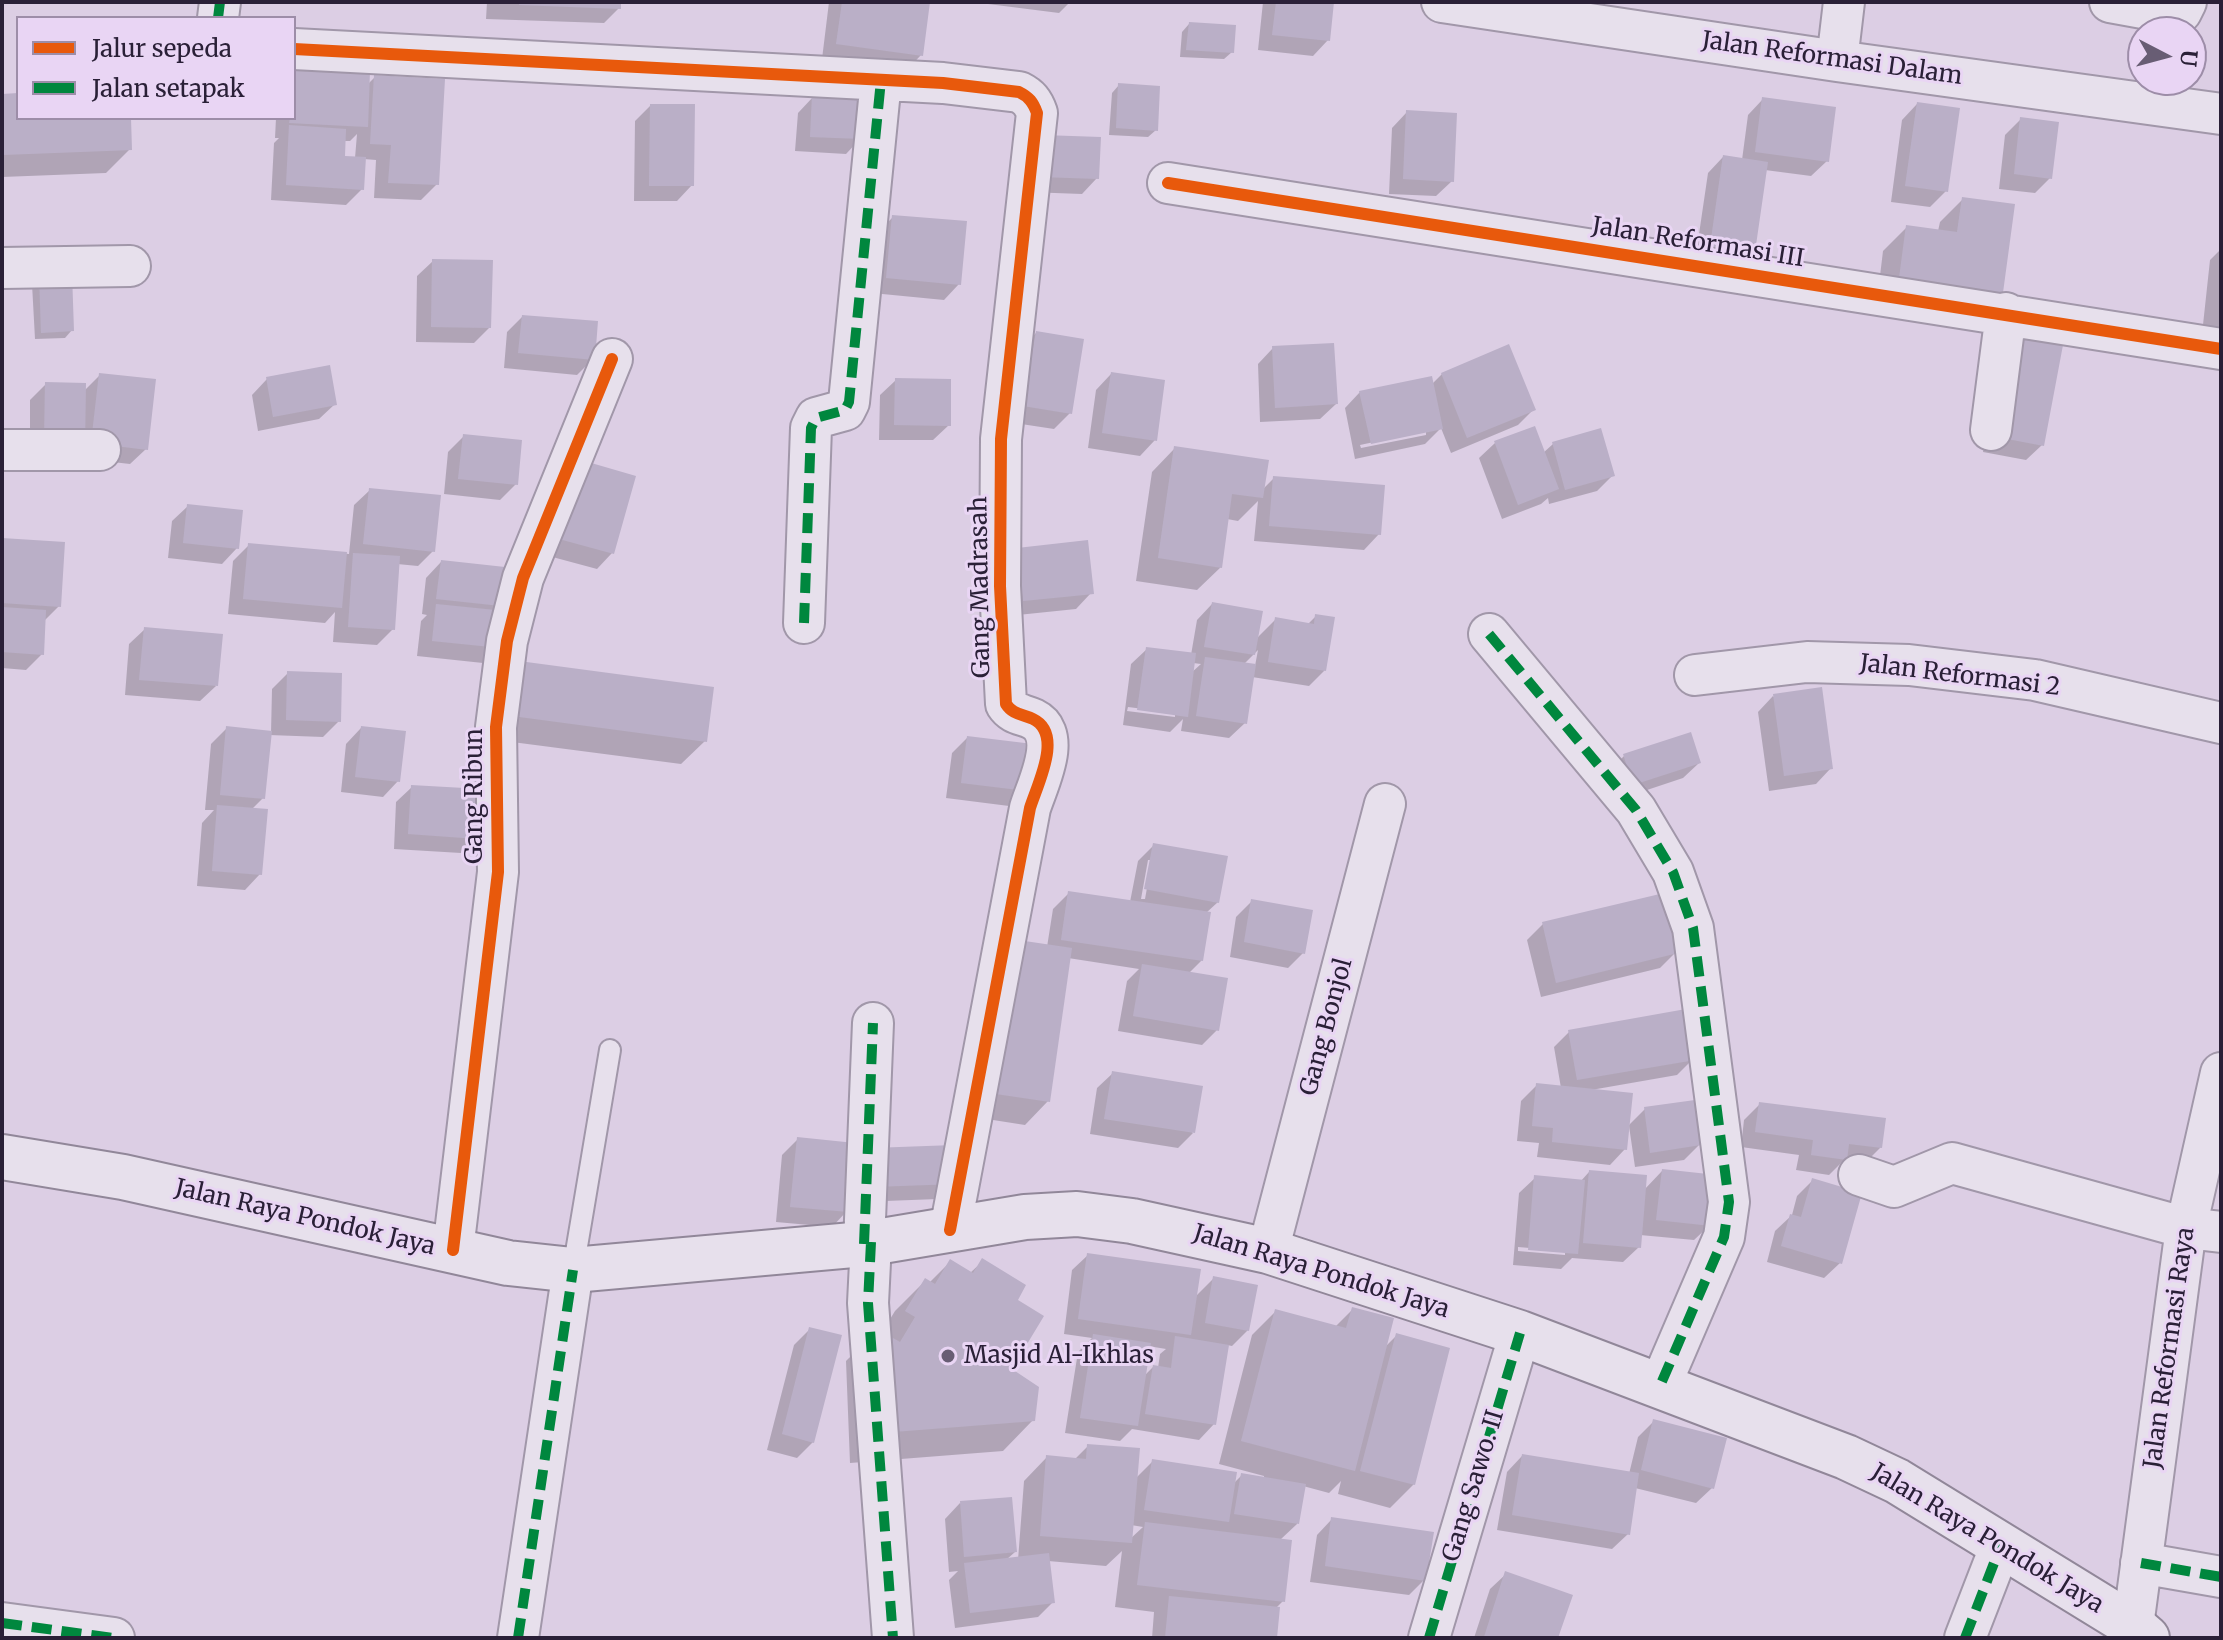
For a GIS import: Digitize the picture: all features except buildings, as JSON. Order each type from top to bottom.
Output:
[{"type":"main road","name":"Jalan Raya Pondok Jaya","points":[[2,1157],[123,1177],[508,1263],[573,1270],[868,1243],[1025,1217],[1077,1214],[1183,1230],[1268,1251],[1520,1333],[1859,1463],[1897,1481],[2140,1632]]},
{"type":"street","name":"Jalan Reformasi Dalam","points":[[1442,2],[2221,114]]},
{"type":"street","points":[[1837,61],[1844,2]]},
{"type":"street","points":[[2110,2],[2176,14],[2181,12],[2186,2]]},
{"type":"street","points":[[296,49],[881,80],[849,402],[845,410],[816,418],[811,428],[804,623]]},
{"type":"street","name":"Gang Madrasah","points":[[881,80],[1019,92],[1029,97],[1037,113],[1001,439],[1000,586],[1006,704],[1014,713],[1043,725],[1047,731],[1048,748],[1030,808],[950,1230]]},
{"type":"street","name":"Jalan Reformasi III","points":[[1168,183],[2221,349]]},
{"type":"street","points":[[2,268],[130,266]]},
{"type":"street","points":[[1991,430],[2006,313]]},
{"type":"street","name":"Gang Ribun","points":[[453,1250],[498,872],[496,727],[507,641],[523,578],[612,359]]},
{"type":"street","points":[[2,450],[100,450]]},
{"type":"street","points":[[1489,634],[1636,810],[1673,872],[1693,928],[1729,1202],[1724,1237],[1660,1386]]},
{"type":"street","name":"Jalan Reformasi 2","points":[[1695,675],[1807,662],[1909,665],[2035,680],[2221,723]]},
{"type":"street","name":"Gang Bonjol","points":[[1268,1251],[1385,804]]},
{"type":"street","points":[[873,1023],[868,1303],[893,1638]]},
{"type":"street","name":"Jalan Reformasi Raya","points":[[2140,1632],[2141,1563],[2203,1230],[2221,1073]]},
{"type":"street","points":[[1859,1175],[1894,1187],[1952,1163],[2203,1230]]},
{"type":"street","points":[[518,1638],[573,1270]]},
{"type":"street","name":"Gang Sawo. II","points":[[1429,1638],[1520,1333]]},
{"type":"street","points":[[1965,1638],[2001,1545]]},
{"type":"street","points":[[2141,1563],[2221,1577]]},
{"type":"street","points":[[2,1623],[114,1638]]},
{"type":"lane","points":[[573,1270],[610,1050]]},
{"type":"marked path","points":[[218,16],[220,2]]},
{"type":"marked path","points":[[804,623],[811,428],[816,418],[845,410],[849,402],[881,80]]},
{"type":"marked path","points":[[1489,634],[1636,810],[1673,872],[1693,928],[1729,1202],[1724,1237],[1660,1386]]},
{"type":"marked path","points":[[864,1244],[873,1023]]},
{"type":"marked path","points":[[871,1242],[868,1303],[893,1638]]},
{"type":"marked path","points":[[518,1638],[573,1270]]},
{"type":"marked path","points":[[1429,1638],[1520,1333]]},
{"type":"marked path","points":[[1965,1638],[2001,1545]]},
{"type":"marked path","points":[[2141,1563],[2221,1577]]},
{"type":"marked path","points":[[2,1623],[114,1638]]},
{"type":"cycle path","points":[[296,49],[943,83],[1019,92],[1034,106],[1037,113],[1001,439],[1000,586],[1006,704],[1042,726],[1048,748],[1030,808],[950,1230]]},
{"type":"cycle path","points":[[1168,183],[2221,349]]},
{"type":"cycle path","points":[[453,1250],[498,872],[496,727],[507,641],[523,578],[612,359]]},
{"type":"place","name":"Masjid Al-Ikhlas","points":[[948,1356]]}]
